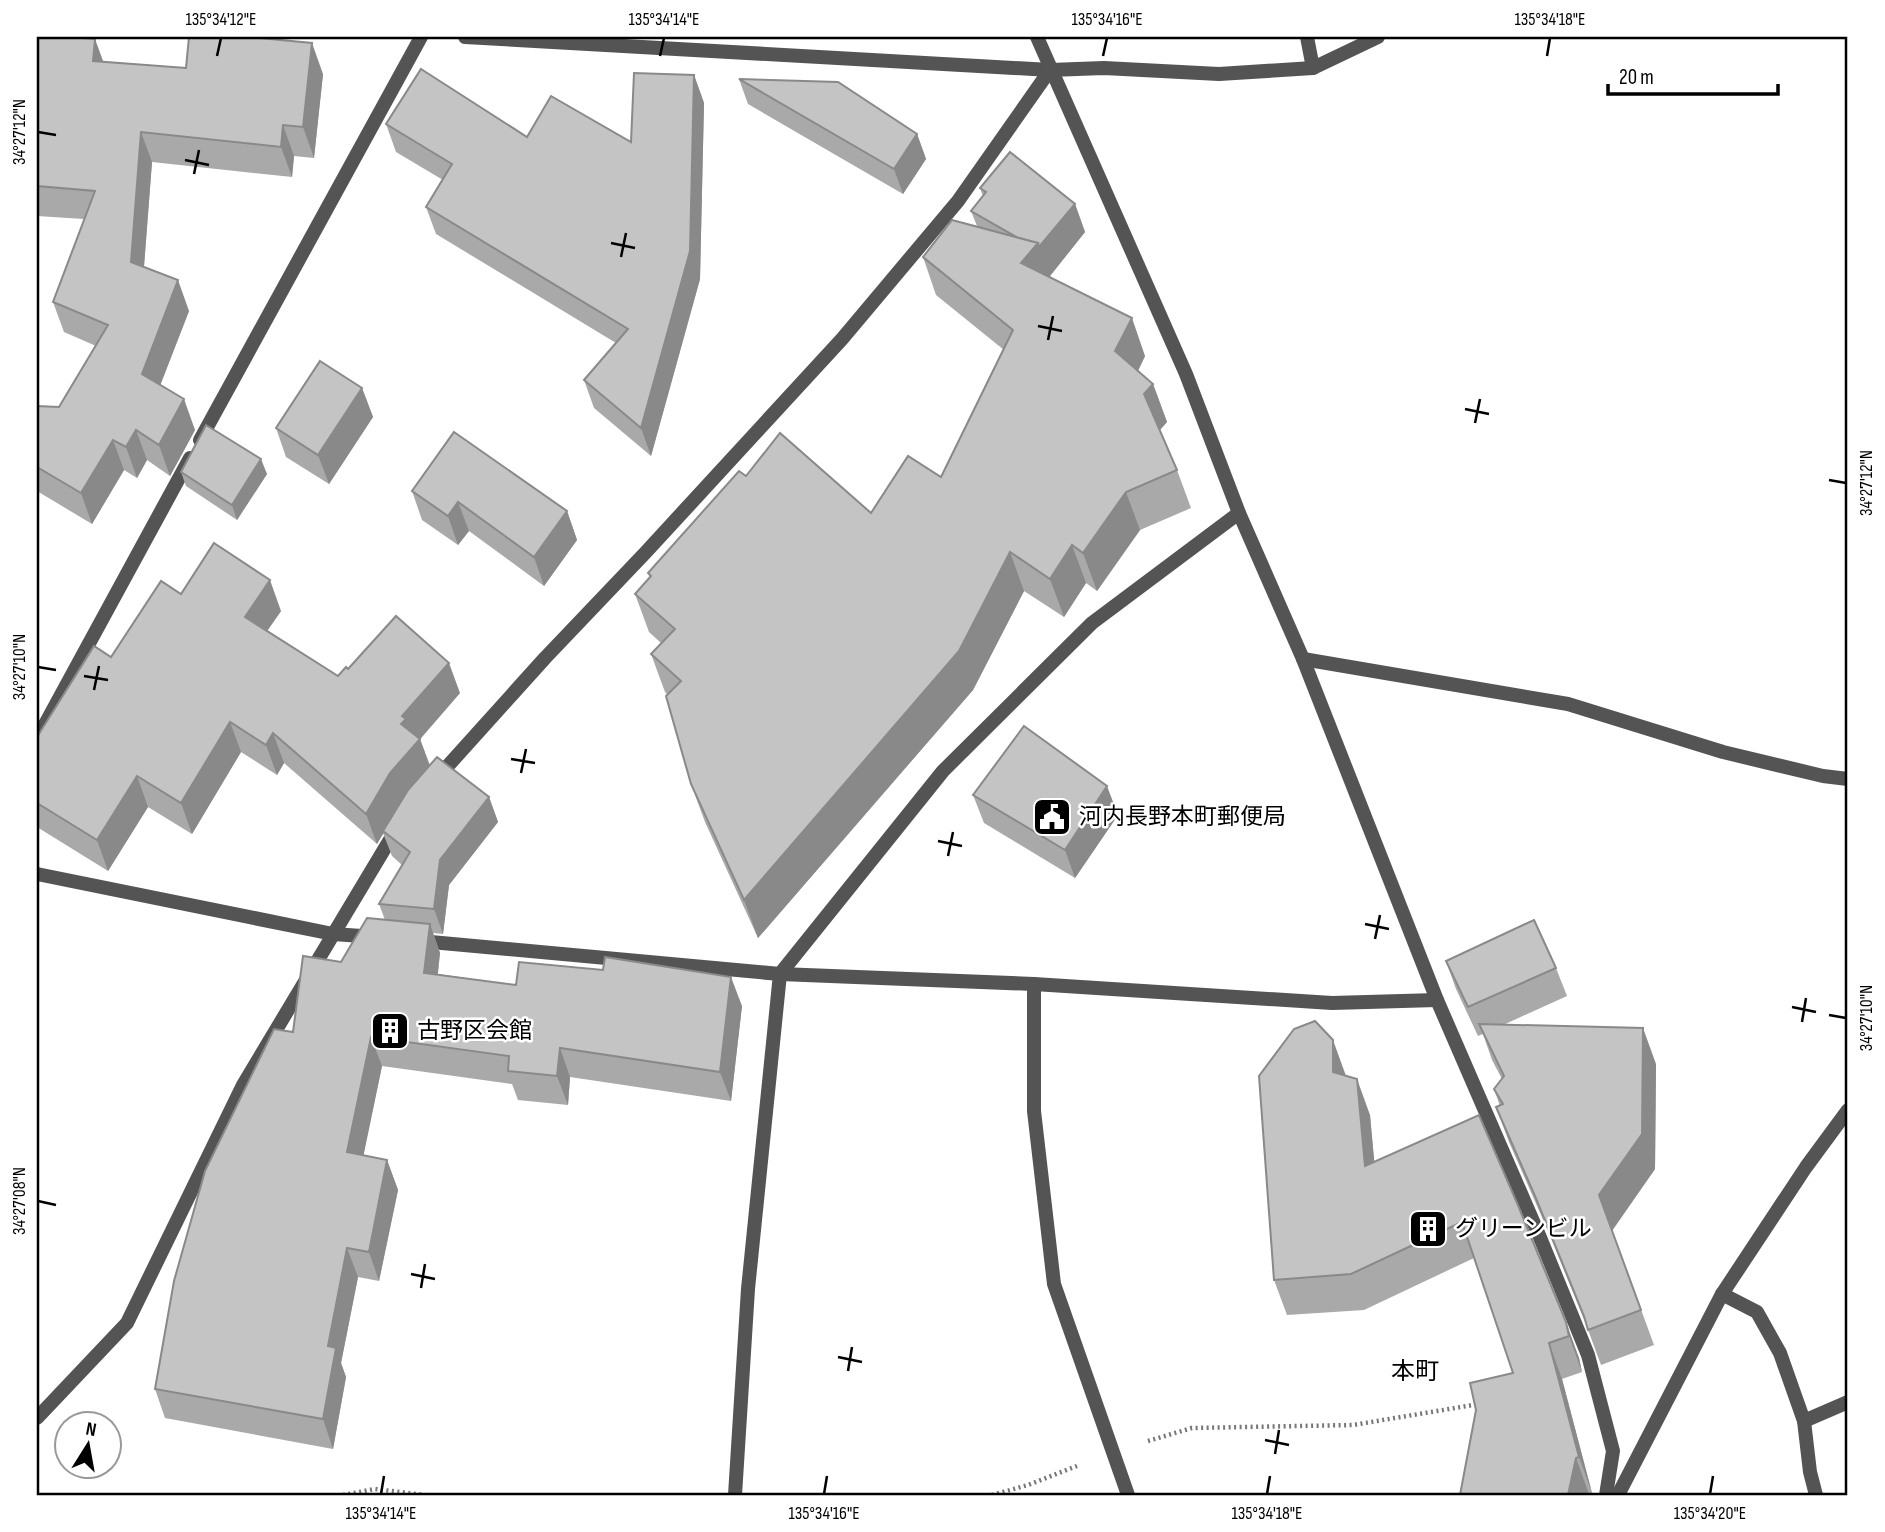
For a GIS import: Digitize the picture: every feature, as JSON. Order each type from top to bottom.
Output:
[{"type":"street","points":[[37,739],[421,37]]},
{"type":"street","points":[[465,37],[1050,70],[1104,68],[1219,74],[1313,68],[1378,37]]},
{"type":"street","points":[[1037,37],[1186,374],[1239,513],[1303,659],[1437,1000],[1588,1354],[1613,1451],[1606,1495]]},
{"type":"street","points":[[1307,37],[1313,68]]},
{"type":"street","points":[[427,789],[842,339],[958,201],[1050,70]]},
{"type":"street","points":[[735,1495],[748,1289],[780,974],[943,771],[1092,623],[1239,513]]},
{"type":"street","points":[[1303,659],[1567,704],[1723,752],[1823,776],[1848,779]]},
{"type":"street","points":[[37,1418],[127,1323],[243,1086],[402,820]]},
{"type":"street","points":[[37,874],[333,933],[780,974],[1034,984],[1332,1003],[1437,1000]]},
{"type":"street","points":[[1034,984],[1034,1111],[1054,1284],[1128,1495]]},
{"type":"street","points":[[1618,1495],[1722,1294],[1806,1167],[1848,1110]]},
{"type":"street","points":[[1722,1294],[1757,1312],[1780,1353],[1804,1421],[1810,1472],[1816,1495]]},
{"type":"street","points":[[1804,1421],[1848,1402]]},
{"type":"path","points":[[992,1495],[1028,1486],[1113,1451],[1192,1428],[1353,1424],[1481,1404]]},
{"type":"path","points":[[343,1495],[375,1489],[425,1495]]},
{"type":"building","points":[[37,37],[95,39],[93,61],[186,68],[189,37],[250,37],[312,43],[303,127],[283,125],[281,147],[141,132],[131,262],[178,280],[142,374],[184,399],[159,445],[136,430],[126,447],[113,440],[81,493],[37,467],[37,406],[59,407],[108,325],[53,302],[95,191],[37,186]]},
{"type":"building","points":[[421,69],[527,137],[551,96],[631,142],[634,73],[694,75],[690,251],[641,428],[584,380],[628,329],[426,207],[452,164],[386,124]]},
{"type":"building","points":[[739,79],[838,82],[917,134],[894,169]]},
{"type":"building","points":[[1010,152],[1075,204],[1039,247],[1038,243],[1018,238],[971,211],[986,192],[980,188]]},
{"type":"building","points":[[952,220],[1038,243],[1021,263],[1132,318],[1115,351],[1153,384],[1144,394],[1177,470],[1126,492],[1083,553],[1072,545],[1050,579],[1010,552],[959,651],[744,900],[691,784],[666,696],[681,681],[651,654],[675,629],[635,594],[651,576],[648,573],[739,471],[746,476],[780,433],[871,513],[908,456],[941,477],[1013,330],[923,257]]},
{"type":"building","points":[[320,361],[362,388],[318,455],[276,428]]},
{"type":"building","points":[[206,425],[261,459],[232,505],[181,472]]},
{"type":"building","points":[[454,432],[567,511],[534,557],[458,502],[448,516],[412,491]]},
{"type":"building","points":[[214,543],[270,580],[245,617],[338,676],[346,667],[348,669],[396,616],[449,663],[402,716],[406,719],[401,724],[420,739],[390,773],[366,814],[273,733],[266,745],[230,722],[181,803],[137,776],[97,840],[37,803],[37,737],[94,646],[111,657],[161,581],[181,594]]},
{"type":"building","points":[[1024,726],[1107,786],[1065,850],[973,795]]},
{"type":"building","points":[[437,757],[489,797],[440,860],[434,909],[379,904],[410,852],[383,831],[408,790]]},
{"type":"building","points":[[367,918],[430,924],[424,973],[516,985],[519,962],[603,970],[605,957],[731,977],[720,1072],[560,1048],[557,1076],[508,1071],[509,1056],[371,1037],[347,1152],[387,1160],[369,1252],[347,1248],[328,1346],[336,1348],[323,1419],[155,1389],[174,1281],[205,1171],[274,1029],[293,1032],[303,956],[341,962]]},
{"type":"building","points":[[1534,920],[1556,968],[1468,1007],[1446,961]]},
{"type":"building","points":[[1315,1021],[1333,1040],[1333,1072],[1357,1079],[1365,1166],[1479,1115],[1566,1322],[1569,1336],[1549,1343],[1579,1457],[1576,1458],[1568,1495],[1460,1495],[1476,1410],[1470,1383],[1513,1373],[1462,1222],[1351,1274],[1274,1280],[1259,1076],[1294,1029]]},
{"type":"building","points":[[1479,1024],[1643,1028],[1642,1134],[1599,1195],[1641,1310],[1588,1330],[1535,1196],[1496,1107],[1503,1104],[1494,1089],[1504,1076]]},
{"type":"place","name":"河内長野本町郵便局","points":[[1052,817]]},
{"type":"place","name":"古野区会館","points":[[390,1031]]},
{"type":"place","name":"グリーンビル","points":[[1428,1229]]},
{"type":"district","name":"本町","points":[[1415,1371]]}]
